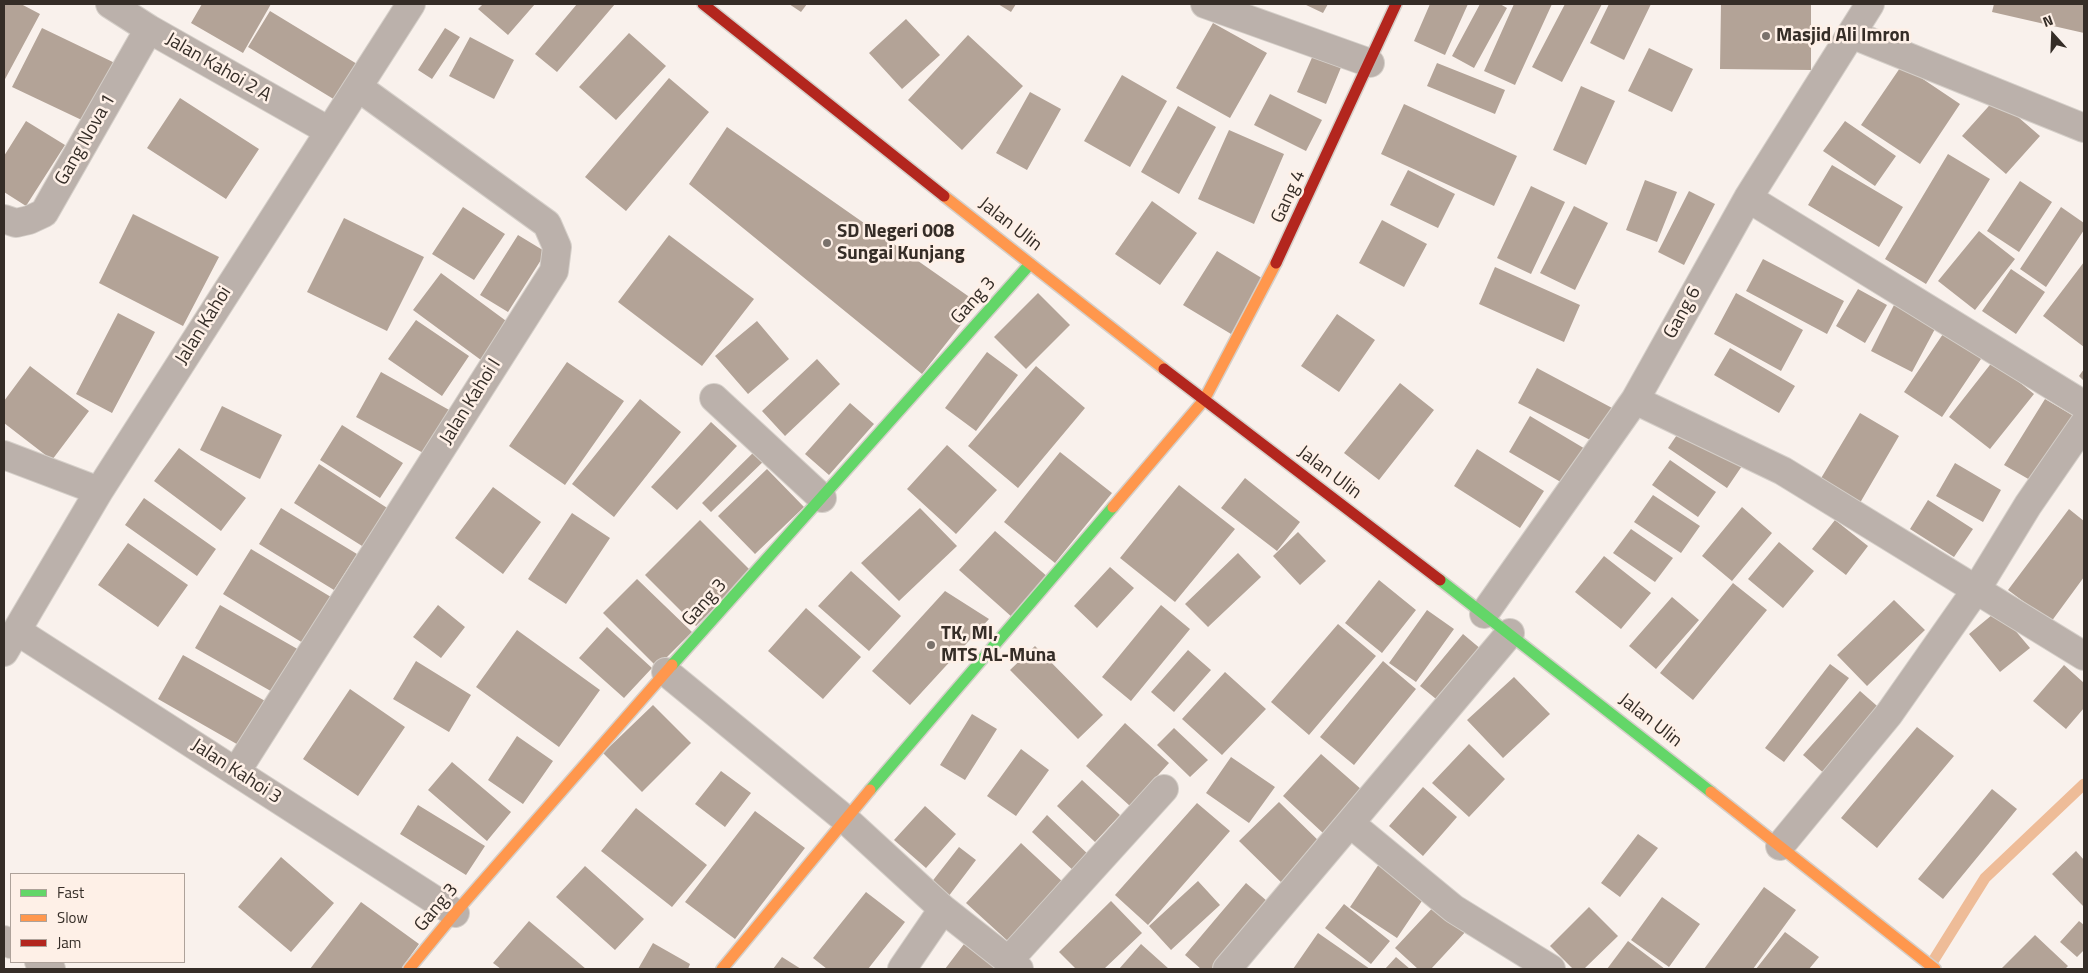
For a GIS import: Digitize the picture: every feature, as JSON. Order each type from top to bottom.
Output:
[{"type":"street","name":"Jalan Kahoi 2 A","points":[[110,4],[149,29],[328,131]]},
{"type":"street","name":"Jalan Kahoi","points":[[10,641],[99,491],[411,4]]},
{"type":"street","name":"Jalan Ulin","points":[[703,4],[1030,264],[1204,400],[1510,633],[1935,969]]},
{"type":"street","points":[[1205,4],[1370,63]]},
{"type":"street","name":"Gang 4","points":[[722,969],[845,819],[1204,400],[1285,246],[1396,4]]},
{"type":"street","name":"Gang 6","points":[[1484,614],[1635,400],[1748,198],[1870,4]]},
{"type":"street","name":"Gang Nova 1","points":[[4,219],[16,223],[29,220],[44,213],[149,29]]},
{"type":"street","points":[[1851,34],[2084,128]]},
{"type":"street","name":"Jalan Kahoi I","points":[[236,772],[554,271],[557,247],[547,224],[358,87]]},
{"type":"street","points":[[1748,198],[2084,405]]},
{"type":"street","name":"Gang 3","points":[[410,969],[455,913],[666,672],[1030,264]]},
{"type":"street","points":[[714,398],[822,498]]},
{"type":"street","points":[[1635,400],[1783,471],[2084,656]]},
{"type":"street","points":[[1780,846],[1889,714],[1976,590],[2028,505],[2084,424]]},
{"type":"street","points":[[4,455],[99,491]]},
{"type":"street","points":[[1227,969],[1510,633]]},
{"type":"street","name":"Jalan Kahoi 3","points":[[10,641],[236,772],[455,913]]},
{"type":"street","points":[[666,672],[845,819],[943,908],[1013,965],[1164,789]]},
{"type":"street","points":[[1351,824],[1454,909],[1552,969]]},
{"type":"street","points":[[902,969],[943,908]]},
{"type":"building","points":[[4,4],[21,4],[40,14],[4,81]]},
{"type":"building","points":[[202,4],[271,4],[243,53],[191,23]]},
{"type":"building","points":[[483,4],[535,4],[508,35],[478,9]]},
{"type":"building","points":[[577,4],[615,4],[557,72],[535,54]]},
{"type":"building","points":[[789,4],[807,4],[801,12]]},
{"type":"building","points":[[998,4],[1016,4],[1011,12]]},
{"type":"building","points":[[1304,4],[1328,4],[1323,13]]},
{"type":"building","points":[[1430,4],[1468,4],[1445,55],[1414,41]]},
{"type":"building","points":[[1480,4],[1500,4],[1507,8],[1474,68],[1452,56]]},
{"type":"building","points":[[1514,4],[1552,4],[1515,85],[1484,71]]},
{"type":"building","points":[[1565,4],[1602,4],[1562,82],[1532,67]]},
{"type":"building","points":[[1609,4],[1651,4],[1624,60],[1590,43]]},
{"type":"building","name":"Masjid Ali Imron","points":[[1721,4],[1811,4],[1811,70],[1720,69]]},
{"type":"building","points":[[1994,4],[2084,4],[2084,33],[1992,12]]},
{"type":"building","points":[[270,11],[362,67],[340,103],[248,47]]},
{"type":"building","points":[[906,19],[940,55],[902,89],[869,53]]},
{"type":"building","points":[[1213,23],[1267,53],[1230,118],[1176,88]]},
{"type":"building","points":[[42,28],[117,64],[88,123],[12,87]]},
{"type":"building","points":[[445,28],[460,37],[432,79],[418,70]]},
{"type":"building","points":[[629,33],[666,66],[616,120],[579,87]]},
{"type":"building","points":[[968,35],[1023,86],[962,150],[908,100]]},
{"type":"building","points":[[470,37],[514,60],[494,99],[449,76]]},
{"type":"building","points":[[1649,48],[1693,69],[1672,112],[1628,91]]},
{"type":"building","points":[[1314,53],[1342,65],[1326,104],[1297,92]]},
{"type":"building","points":[[1437,63],[1505,90],[1495,114],[1427,86]]},
{"type":"building","points":[[1902,65],[1960,104],[1920,164],[1861,125]]},
{"type":"building","points":[[1122,75],[1167,101],[1130,167],[1084,141]]},
{"type":"building","points":[[669,78],[709,112],[626,211],[585,177]]},
{"type":"building","points":[[1581,86],[1615,101],[1586,165],[1553,150]]},
{"type":"building","points":[[1030,92],[1061,109],[1027,170],[996,153]]},
{"type":"building","points":[[1270,94],[1322,120],[1306,151],[1254,125]]},
{"type":"building","points":[[180,98],[259,149],[226,199],[147,148]]},
{"type":"building","points":[[1996,98],[2040,136],[2006,174],[1962,136]]},
{"type":"building","points":[[1404,104],[1517,156],[1494,206],[1381,154]]},
{"type":"building","points":[[1178,106],[1216,127],[1179,194],[1141,172]]},
{"type":"building","points":[[26,121],[65,145],[26,206],[4,192],[4,156]]},
{"type":"building","points":[[1845,121],[1896,156],[1875,186],[1823,151]]},
{"type":"building","name":"SD Negeri 008 Sungai Kunjang","points":[[727,127],[978,303],[922,374],[689,184]]},
{"type":"building","points":[[1229,130],[1284,154],[1254,224],[1198,199]]},
{"type":"building","points":[[1948,154],[1990,179],[1926,284],[1885,259]]},
{"type":"building","points":[[1832,165],[1903,207],[1879,247],[1808,205]]},
{"type":"building","points":[[1408,170],[1455,194],[1438,228],[1390,205]]},
{"type":"building","points":[[1645,180],[1677,192],[1657,242],[1626,230]]},
{"type":"building","points":[[2020,181],[2052,202],[2019,252],[1987,231]]},
{"type":"building","points":[[1531,186],[1565,202],[1531,274],[1497,258]]},
{"type":"building","points":[[1689,191],[1715,204],[1684,265],[1658,252]]},
{"type":"building","points":[[1152,201],[1197,233],[1160,285],[1115,254]]},
{"type":"building","points":[[1574,206],[1608,223],[1575,290],[1540,273]]},
{"type":"building","points":[[463,207],[505,234],[474,280],[432,254]]},
{"type":"building","points":[[2061,207],[2084,223],[2084,230],[2046,287],[2020,269]]},
{"type":"building","points":[[133,214],[219,257],[183,326],[99,283]]},
{"type":"building","points":[[344,218],[424,257],[387,331],[307,292]]},
{"type":"building","points":[[1382,220],[1427,244],[1404,287],[1359,263]]},
{"type":"building","points":[[1979,231],[2015,259],[1975,310],[1938,281]]},
{"type":"building","points":[[518,235],[546,252],[508,312],[480,295]]},
{"type":"building","points":[[669,235],[754,299],[702,366],[618,302]]},
{"type":"building","points":[[1217,251],[1265,280],[1231,334],[1183,305]]},
{"type":"building","points":[[1763,259],[1844,301],[1827,334],[1746,291]]},
{"type":"building","points":[[2084,262],[2084,347],[2043,316]]},
{"type":"building","points":[[1495,267],[1580,305],[1564,342],[1479,304]]},
{"type":"building","points":[[2011,269],[2045,292],[2016,334],[1982,311]]},
{"type":"building","points":[[441,273],[513,326],[485,363],[413,310]]},
{"type":"building","points":[[1858,289],[1887,305],[1865,343],[1836,326]]},
{"type":"building","points":[[1038,293],[1070,325],[1026,369],[994,337]]},
{"type":"building","points":[[1736,293],[1803,330],[1781,371],[1714,334]]},
{"type":"building","points":[[1894,305],[1936,327],[1912,372],[1871,351]]},
{"type":"building","points":[[118,313],[155,332],[112,413],[76,394]]},
{"type":"building","points":[[1337,314],[1375,340],[1339,392],[1301,366]]},
{"type":"building","points":[[416,320],[469,356],[442,396],[388,359]]},
{"type":"building","points":[[757,321],[789,359],[748,394],[715,356]]},
{"type":"building","points":[[1945,331],[1983,356],[1942,417],[1904,392]]},
{"type":"building","points":[[1730,348],[1795,386],[1779,413],[1714,375]]},
{"type":"building","points":[[987,352],[1018,375],[976,431],[945,408]]},
{"type":"building","points":[[817,359],[840,384],[785,436],[762,411]]},
{"type":"building","points":[[1993,361],[2034,394],[1990,449],[1949,417]]},
{"type":"building","points":[[567,362],[624,401],[565,485],[509,446]]},
{"type":"building","points":[[30,366],[89,411],[52,460],[4,423],[4,401]]},
{"type":"building","points":[[1036,366],[1085,408],[1018,488],[968,446]]},
{"type":"building","points":[[1537,368],[1614,409],[1596,443],[1518,403]]},
{"type":"building","points":[[2084,369],[2084,381],[2079,376]]},
{"type":"building","points":[[381,372],[451,411],[427,455],[356,417]]},
{"type":"building","points":[[1400,383],[1434,410],[1379,480],[1344,453]]},
{"type":"building","points":[[640,399],[681,432],[614,517],[572,484]]},
{"type":"building","points":[[2045,399],[2077,418],[2037,484],[2004,465]]},
{"type":"building","points":[[850,403],[874,424],[829,475],[805,454]]},
{"type":"building","points":[[222,406],[282,435],[260,479],[200,450]]},
{"type":"building","points":[[1860,413],[1899,436],[1857,508],[1817,485]]},
{"type":"building","points":[[1530,416],[1592,453],[1571,488],[1509,452]]},
{"type":"building","points":[[711,422],[737,446],[677,510],[651,487]]},
{"type":"building","points":[[342,425],[403,463],[380,498],[320,460]]},
{"type":"building","points":[[1683,426],[1742,466],[1727,488],[1668,448]]},
{"type":"building","points":[[947,445],[997,490],[956,534],[907,489]]},
{"type":"building","points":[[759,447],[768,457],[711,512],[702,503]]},
{"type":"building","points":[[179,448],[246,498],[221,531],[154,481]]},
{"type":"building","points":[[1477,449],[1544,491],[1520,528],[1454,486]]},
{"type":"building","points":[[1060,452],[1112,493],[1055,563],[1004,522]]},
{"type":"building","points":[[1670,460],[1716,492],[1698,517],[1652,485]]},
{"type":"building","points":[[1955,463],[2001,490],[1983,522],[1936,496]]},
{"type":"building","points":[[319,464],[395,513],[370,551],[294,503]]},
{"type":"building","points":[[767,469],[804,507],[755,554],[718,516]]},
{"type":"building","points":[[1245,478],[1300,522],[1277,551],[1221,508]]},
{"type":"building","points":[[1179,485],[1235,529],[1175,602],[1120,558]]},
{"type":"building","points":[[493,487],[541,522],[503,574],[455,538]]},
{"type":"building","points":[[1653,495],[1700,526],[1681,553],[1634,522]]},
{"type":"building","points":[[144,498],[216,549],[197,576],[125,525]]},
{"type":"building","points":[[1928,500],[1973,529],[1954,557],[1910,529]]},
{"type":"building","points":[[1742,507],[1772,533],[1732,581],[1702,556]]},
{"type":"building","points":[[281,508],[357,554],[334,590],[259,544]]},
{"type":"building","points":[[920,508],[957,546],[899,601],[861,563]]},
{"type":"building","points":[[2069,509],[2084,521],[2084,577],[2051,622],[2008,590]]},
{"type":"building","points":[[572,513],[610,538],[566,604],[528,579]]},
{"type":"building","points":[[700,520],[751,571],[696,626],[645,575]]},
{"type":"building","points":[[1835,520],[1868,546],[1846,575],[1812,549]]},
{"type":"building","points":[[1631,529],[1673,558],[1655,582],[1613,553]]},
{"type":"building","points":[[995,531],[1049,578],[1013,618],[959,570]]},
{"type":"building","points":[[1298,532],[1326,561],[1300,585],[1273,556]]},
{"type":"building","points":[[1779,542],[1814,571],[1783,608],[1748,579]]},
{"type":"building","points":[[128,543],[188,585],[158,627],[98,585]]},
{"type":"building","points":[[251,549],[331,597],[303,643],[223,594]]},
{"type":"building","points":[[1238,553],[1261,577],[1208,627],[1185,604]]},
{"type":"building","points":[[1604,556],[1651,593],[1621,629],[1575,592]]},
{"type":"building","points":[[1110,567],[1134,588],[1097,628],[1074,606]]},
{"type":"building","points":[[851,571],[901,616],[869,651],[818,606]]},
{"type":"building","points":[[637,579],[692,632],[657,667],[603,613]]},
{"type":"building","points":[[1379,580],[1416,610],[1382,653],[1345,623]]},
{"type":"building","points":[[1733,583],[1767,610],[1693,700],[1660,673]]},
{"type":"building","name":"TK, MI, MTS AL-Muna","points":[[945,591],[989,619],[910,705],[872,671]]},
{"type":"building","points":[[1672,597],[1699,620],[1656,669],[1629,646]]},
{"type":"building","points":[[1894,600],[1925,630],[1867,686],[1837,655]]},
{"type":"building","points":[[220,605],[301,651],[276,694],[195,648]]},
{"type":"building","points":[[438,605],[465,627],[441,658],[413,637]]},
{"type":"building","points":[[1161,605],[1190,629],[1131,701],[1102,677]]},
{"type":"building","points":[[806,608],[861,657],[823,699],[768,651]]},
{"type":"building","points":[[1427,610],[1454,629],[1416,682],[1389,663]]},
{"type":"building","points":[[1998,610],[2030,648],[2000,672],[1969,634]]},
{"type":"building","points":[[1338,624],[1376,656],[1309,735],[1271,702]]},
{"type":"building","points":[[607,627],[652,668],[624,698],[579,658]]},
{"type":"building","points":[[517,630],[600,690],[559,747],[476,687]]},
{"type":"building","points":[[1463,634],[1488,655],[1446,707],[1420,686]]},
{"type":"building","points":[[1035,646],[1103,715],[1078,739],[1010,670]]},
{"type":"building","points":[[1188,650],[1211,670],[1174,712],[1151,692]]},
{"type":"building","points":[[183,655],[267,702],[242,747],[158,699]]},
{"type":"building","points":[[416,661],[471,695],[449,732],[393,699]]},
{"type":"building","points":[[1383,661],[1416,689],[1354,765],[1320,737]]},
{"type":"building","points":[[1830,664],[1849,678],[1784,762],[1765,748]]},
{"type":"building","points":[[2064,665],[2084,683],[2084,708],[2066,729],[2033,701]]},
{"type":"building","points":[[1225,672],[1266,709],[1222,755],[1182,719]]},
{"type":"building","points":[[1514,677],[1550,714],[1503,758],[1467,720]]},
{"type":"building","points":[[350,689],[405,727],[358,796],[303,759]]},
{"type":"building","points":[[1860,691],[1884,712],[1827,776],[1803,755]]},
{"type":"building","points":[[653,705],[691,743],[642,792],[603,753]]},
{"type":"building","points":[[972,714],[997,729],[965,780],[940,765]]},
{"type":"building","points":[[1125,723],[1169,763],[1130,806],[1086,766]]},
{"type":"building","points":[[1917,727],[1954,756],[1877,848],[1841,818]]},
{"type":"building","points":[[1174,728],[1208,760],[1190,777],[1157,745]]},
{"type":"building","points":[[517,736],[553,761],[523,804],[488,780]]},
{"type":"building","points":[[1469,744],[1505,779],[1469,817],[1432,783]]},
{"type":"building","points":[[1021,749],[1049,770],[1016,816],[987,796]]},
{"type":"building","points":[[1321,754],[1362,790],[1323,833],[1283,796]]},
{"type":"building","points":[[1231,757],[1275,787],[1249,823],[1206,793]]},
{"type":"building","points":[[452,762],[511,812],[487,841],[428,790]]},
{"type":"building","points":[[721,771],[751,793],[725,827],[695,804]]},
{"type":"building","points":[[1082,780],[1120,815],[1095,842],[1057,806]]},
{"type":"building","points":[[1423,787],[1457,817],[1423,856],[1389,826]]},
{"type":"building","points":[[1992,789],[2017,809],[1943,899],[1918,879]]},
{"type":"building","points":[[1279,802],[1325,847],[1286,887],[1239,841]]},
{"type":"building","points":[[1197,803],[1230,831],[1148,925],[1115,895]]},
{"type":"building","points":[[418,805],[485,846],[466,875],[400,834]]},
{"type":"building","points":[[925,806],[956,834],[926,868],[894,840]]},
{"type":"building","points":[[636,808],[707,865],[672,907],[601,851]]},
{"type":"building","points":[[755,811],[805,848],[735,939],[685,902]]},
{"type":"building","points":[[1047,815],[1092,858],[1077,874],[1032,832]]},
{"type":"building","points":[[1638,834],[1658,848],[1620,897],[1601,883]]},
{"type":"building","points":[[1021,843],[1065,884],[1010,943],[966,903]]},
{"type":"building","points":[[959,847],[976,860],[945,901],[927,888]]},
{"type":"building","points":[[2076,851],[2084,860],[2084,907],[2052,874]]},
{"type":"building","points":[[281,857],[334,903],[291,952],[238,907]]},
{"type":"building","points":[[1381,861],[1428,892],[1397,938],[1350,907]]},
{"type":"building","points":[[585,866],[644,919],[615,950],[556,897]]},
{"type":"building","points":[[1198,881],[1220,905],[1171,950],[1149,926]]},
{"type":"building","points":[[1246,883],[1274,907],[1222,969],[1201,969],[1185,955]]},
{"type":"building","points":[[1764,887],[1796,910],[1753,969],[1704,969]]},
{"type":"building","points":[[866,892],[905,922],[868,969],[827,969],[813,958]]},
{"type":"building","points":[[1662,897],[1700,924],[1669,967],[1631,940]]},
{"type":"building","points":[[1111,901],[1142,933],[1104,969],[1076,969],[1059,952]]},
{"type":"building","points":[[361,902],[419,944],[401,969],[310,969]]},
{"type":"building","points":[[1438,902],[1468,929],[1431,969],[1418,969],[1395,948]]},
{"type":"building","points":[[1344,904],[1390,941],[1371,964],[1325,928]]},
{"type":"building","points":[[1589,907],[1618,936],[1584,969],[1573,969],[1550,946]]},
{"type":"building","points":[[529,921],[586,969],[501,969],[493,963]]},
{"type":"building","points":[[2079,921],[2084,925],[2084,950],[2077,957],[2060,942]]},
{"type":"building","points":[[1785,932],[1819,957],[1809,969],[1756,969]]},
{"type":"building","points":[[1318,933],[1370,969],[1293,969]]},
{"type":"building","points":[[2035,935],[2068,966],[2065,969],[2001,969]]},
{"type":"building","points":[[1628,941],[1665,969],[1607,969]]},
{"type":"building","points":[[653,943],[690,964],[688,969],[638,969]]},
{"type":"building","points":[[964,944],[994,967],[992,969],[945,969]]},
{"type":"building","points":[[1141,944],[1169,969],[1119,969]]},
{"type":"building","points":[[782,957],[801,969],[773,969]]},
{"type":"building","points":[[1396,957],[1410,969],[1385,969]]},
{"type":"waterway","points":[[1930,966],[1985,878],[2084,784]]},
{"type":"traffic: fast","points":[[672,665],[1030,264]]},
{"type":"traffic: fast","points":[[870,790],[1113,507]]},
{"type":"traffic: fast","points":[[1440,580],[1711,792]]},
{"type":"traffic: slow","points":[[944,196],[1164,369]]},
{"type":"traffic: slow","points":[[1113,507],[1204,400],[1276,263]]},
{"type":"traffic: slow","points":[[409,969],[455,913],[672,665]]},
{"type":"traffic: slow","points":[[722,969],[870,790]]},
{"type":"traffic: slow","points":[[1711,792],[1935,969]]},
{"type":"traffic: jam","points":[[703,4],[944,196]]},
{"type":"traffic: jam","points":[[1276,263],[1396,4]]},
{"type":"traffic: jam","points":[[1164,369],[1440,580]]},
{"type":"place","name":"Masjid Ali Imron","points":[[1766,36]]},
{"type":"place","name":"SD Negeri 008 Sungai Kunjang","points":[[827,243]]},
{"type":"place","name":"TK, MI, MTS AL-Muna","points":[[931,645]]}]
